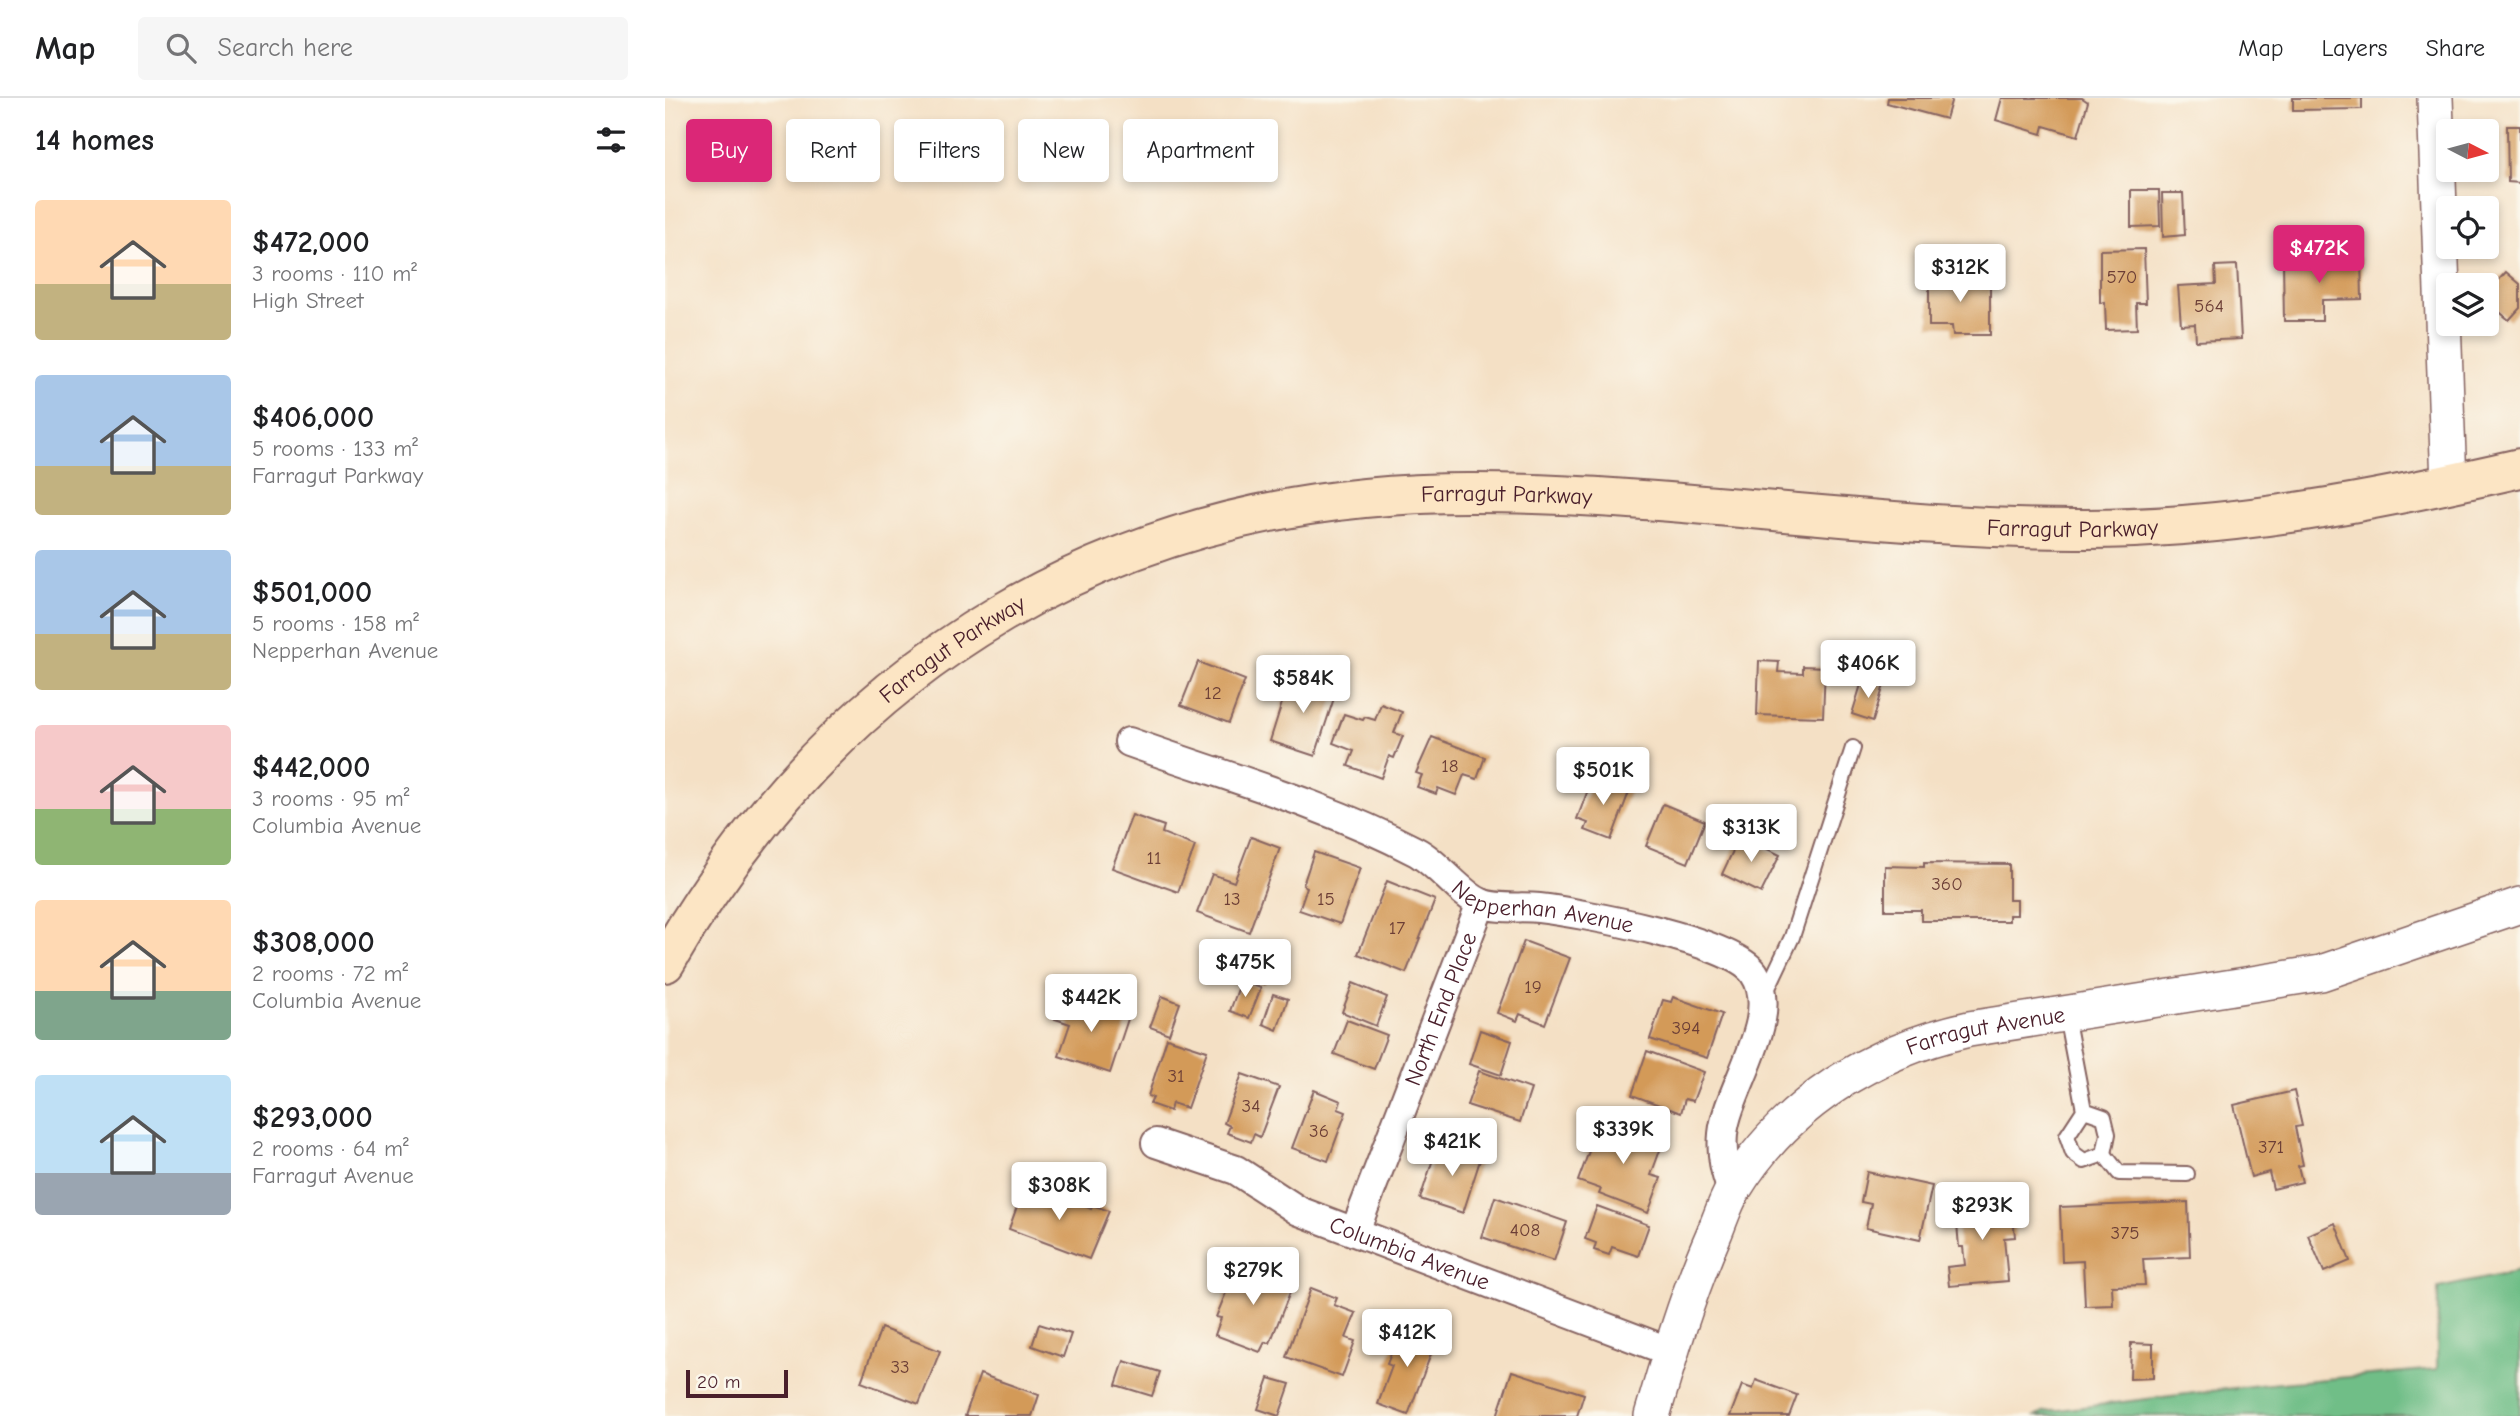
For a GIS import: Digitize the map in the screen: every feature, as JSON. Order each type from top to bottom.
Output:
[{"type":"main road","name":"Farragut Parkway","points":[[665,963],[718,876],[756,826],[795,780],[888,692],[938,653],[1045,588],[1161,540],[1220,523],[1283,508],[1345,500],[1470,493],[1642,500],[1983,526],[2100,529],[2213,523],[2271,516],[2449,484],[2520,468]]},
{"type":"street","points":[[2435,98],[2449,484]]},
{"type":"street","name":"Nepperhan Avenue","points":[[1129,743],[1353,821],[1418,853],[1482,903],[1621,920],[1725,953],[1754,972],[1763,998]]},
{"type":"street","name":"North End Place","points":[[1355,1231],[1482,903]]},
{"type":"street","name":"Farragut Avenue","points":[[1652,1416],[1698,1271],[1732,1191],[1768,1143],[1837,1081],[1883,1055],[1924,1039],[1969,1028],[2066,1015],[2321,973],[2520,905]]},
{"type":"street","points":[[1732,1191],[1723,1168],[1723,1132],[1760,1024],[1763,998]]},
{"type":"street","name":"Columbia Avenue","points":[[1156,1143],[1236,1170],[1299,1211],[1671,1352]]},
{"type":"lane","points":[[1763,998],[1792,937],[1853,748]]},
{"type":"lane","points":[[2066,1015],[2084,1110],[2067,1136],[2073,1153],[2084,1161],[2104,1154]]},
{"type":"lane","points":[[2084,1110],[2104,1117],[2108,1134],[2104,1154],[2119,1173],[2187,1174]]},
{"type":"green space","points":[[2520,1271],[2520,1416],[2036,1416],[2043,1412],[2259,1385],[2437,1369],[2438,1288]]},
{"type":"building","points":[[1888,98],[1952,98],[1946,119],[1887,103]]},
{"type":"building","points":[[2002,98],[2082,98],[2088,102],[2078,136],[2044,126],[2042,134],[1996,120]]},
{"type":"building","points":[[2293,98],[2362,98],[2362,109],[2293,110]]},
{"type":"building","points":[[2507,126],[2520,126],[2520,183],[2508,182]]},
{"type":"building","points":[[2131,190],[2159,190],[2160,226],[2131,227]]},
{"type":"building","points":[[2162,193],[2183,193],[2185,235],[2163,237]]},
{"type":"building","points":[[2144,249],[2146,303],[2136,303],[2137,329],[2106,330],[2105,302],[2100,303],[2100,250]]},
{"type":"building","points":[[2361,258],[2362,299],[2322,300],[2322,321],[2284,321],[2283,259]]},
{"type":"building","points":[[2237,265],[2241,339],[2196,341],[2195,324],[2181,325],[2178,286],[2216,284],[2215,266]]},
{"type":"building","points":[[1937,272],[1967,272],[1966,279],[1990,279],[1990,335],[1953,335],[1952,326],[1929,326],[1929,280],[1937,280]]},
{"type":"building","points":[[2506,272],[2520,284],[2520,308],[2509,320],[2499,311],[2499,280]]},
{"type":"building","points":[[1759,661],[1779,662],[1778,672],[1803,673],[1803,666],[1825,667],[1823,717],[1757,715]]},
{"type":"building","points":[[1198,662],[1245,680],[1229,723],[1181,705]]},
{"type":"building","points":[[1291,674],[1337,689],[1315,756],[1270,741]]},
{"type":"building","points":[[1863,678],[1884,685],[1873,721],[1852,714]]},
{"type":"building","points":[[1381,704],[1402,712],[1394,733],[1403,736],[1394,758],[1389,756],[1381,778],[1348,766],[1354,751],[1333,743],[1344,714],[1363,720],[1365,717],[1375,720]]},
{"type":"building","points":[[1432,737],[1485,757],[1477,779],[1464,775],[1456,795],[1438,788],[1436,794],[1417,787],[1422,775],[1416,773]]},
{"type":"building","points":[[1605,776],[1622,783],[1619,788],[1629,792],[1611,840],[1585,830],[1588,823],[1577,819],[1593,777],[1603,782]]},
{"type":"building","points":[[1663,804],[1705,821],[1688,863],[1646,846]]},
{"type":"building","points":[[1132,815],[1164,826],[1162,833],[1195,846],[1178,892],[1112,868]]},
{"type":"building","points":[[1740,836],[1780,855],[1761,893],[1722,874]]},
{"type":"building","points":[[1251,837],[1280,848],[1249,932],[1197,913],[1212,874],[1234,882]]},
{"type":"building","points":[[1314,852],[1360,868],[1340,924],[1299,910],[1307,887],[1303,885]]},
{"type":"building","points":[[1924,863],[2009,864],[2009,900],[2017,900],[2017,915],[2009,915],[2009,921],[1921,921],[1921,910],[1885,910],[1885,866],[1924,867]]},
{"type":"building","points":[[1387,881],[1435,900],[1406,973],[1358,954]]},
{"type":"building","points":[[1524,941],[1570,958],[1545,1024],[1520,1014],[1517,1021],[1497,1013]]},
{"type":"building","points":[[1258,947],[1276,953],[1264,984],[1247,978]]},
{"type":"building","points":[[1241,981],[1261,988],[1249,1018],[1230,1011]]},
{"type":"building","points":[[1353,983],[1387,997],[1376,1026],[1342,1012]]},
{"type":"building","points":[[1273,994],[1288,999],[1277,1030],[1263,1024]]},
{"type":"building","points":[[1162,996],[1180,1003],[1169,1034],[1150,1027]]},
{"type":"building","points":[[1673,997],[1722,1014],[1707,1058],[1650,1039],[1663,1000],[1671,1002]]},
{"type":"building","points":[[1075,998],[1129,1016],[1110,1073],[1059,1056],[1070,1024],[1052,1018],[1058,1002],[1072,1007]]},
{"type":"building","points":[[1347,1020],[1387,1035],[1374,1069],[1334,1054]]},
{"type":"building","points":[[1480,1030],[1512,1041],[1501,1075],[1469,1064]]},
{"type":"building","points":[[1167,1038],[1207,1051],[1187,1108],[1172,1103],[1170,1111],[1150,1104],[1153,1098],[1148,1096]]},
{"type":"building","points":[[1647,1051],[1704,1072],[1693,1101],[1685,1099],[1681,1113],[1632,1095]]},
{"type":"building","points":[[1479,1071],[1531,1089],[1520,1122],[1467,1105]]},
{"type":"building","points":[[1242,1074],[1279,1087],[1260,1137],[1254,1134],[1251,1142],[1227,1133],[1230,1126],[1224,1123]]},
{"type":"building","points":[[1314,1090],[1341,1101],[1338,1109],[1346,1112],[1328,1161],[1292,1148]]},
{"type":"building","points":[[2294,1091],[2302,1126],[2295,1127],[2303,1165],[2298,1166],[2302,1182],[2273,1189],[2269,1172],[2251,1177],[2234,1105]]},
{"type":"building","points":[[1601,1119],[1663,1142],[1651,1175],[1661,1178],[1648,1213],[1599,1194],[1601,1189],[1578,1181]]},
{"type":"building","points":[[1460,1144],[1483,1151],[1463,1213],[1420,1199],[1437,1147],[1457,1154]]},
{"type":"building","points":[[1867,1172],[1932,1186],[1920,1240],[1866,1228],[1871,1204],[1861,1202]]},
{"type":"building","points":[[1024,1187],[1048,1196],[1050,1190],[1091,1209],[1093,1205],[1109,1211],[1089,1259],[1009,1229]]},
{"type":"building","points":[[1495,1197],[1567,1222],[1554,1261],[1482,1237]]},
{"type":"building","points":[[2001,1197],[2003,1217],[2013,1216],[2015,1237],[2004,1238],[2008,1281],[1949,1286],[1947,1267],[1965,1265],[1963,1247],[1959,1247],[1955,1201]]},
{"type":"building","points":[[2188,1202],[2190,1257],[2143,1259],[2145,1285],[2112,1286],[2113,1305],[2085,1306],[2083,1261],[2062,1262],[2060,1207]]},
{"type":"building","points":[[1597,1206],[1649,1225],[1638,1256],[1612,1247],[1609,1255],[1594,1250],[1596,1243],[1585,1239]]},
{"type":"building","points":[[2335,1223],[2350,1261],[2324,1272],[2308,1235]]},
{"type":"building","points":[[1239,1261],[1294,1282],[1270,1343],[1265,1342],[1260,1352],[1215,1335],[1221,1318],[1216,1317]]},
{"type":"building","points":[[1311,1288],[1337,1298],[1334,1305],[1356,1313],[1346,1338],[1355,1341],[1342,1377],[1286,1357]]},
{"type":"building","points":[[1039,1324],[1071,1334],[1063,1357],[1032,1346]]},
{"type":"building","points":[[1402,1325],[1437,1338],[1408,1415],[1378,1404],[1392,1366],[1387,1364]]},
{"type":"building","points":[[881,1328],[940,1351],[919,1404],[861,1382]]},
{"type":"building","points":[[2131,1343],[2153,1344],[2153,1378],[2130,1379]]},
{"type":"building","points":[[1124,1361],[1160,1372],[1152,1396],[1116,1385]]},
{"type":"building","points":[[1512,1371],[1584,1394],[1577,1416],[1497,1416]]},
{"type":"building","points":[[980,1374],[1039,1395],[1032,1416],[965,1416]]},
{"type":"building","points":[[1269,1378],[1290,1384],[1279,1416],[1258,1409]]},
{"type":"building","points":[[1756,1380],[1797,1395],[1789,1416],[1730,1416],[1742,1385],[1753,1389]]}]
